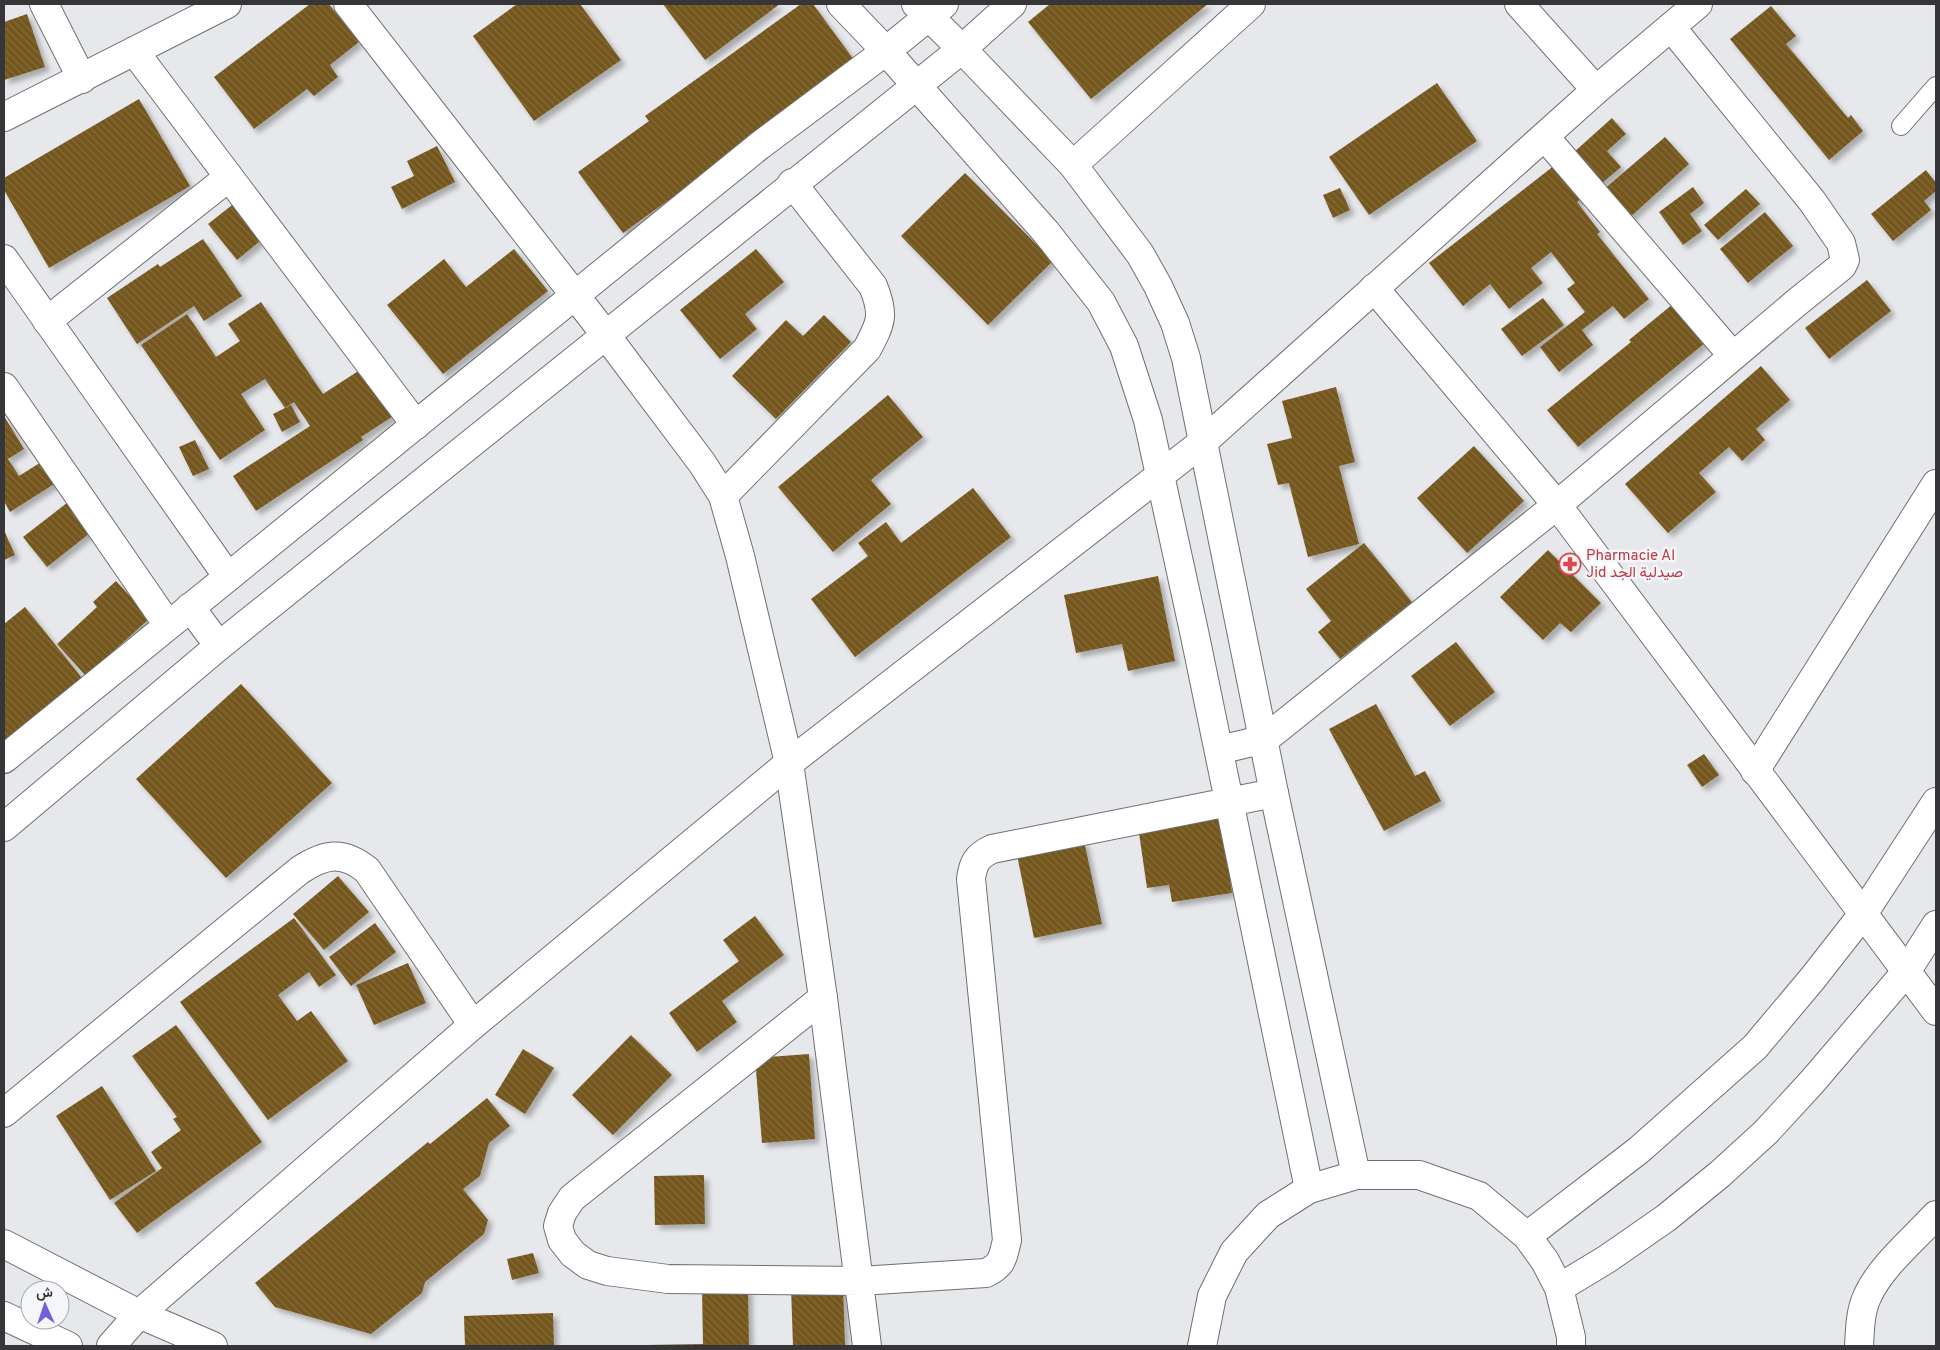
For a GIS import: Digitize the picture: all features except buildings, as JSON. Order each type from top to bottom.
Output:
[{"type":"street","points":[[44,4],[82,79]]},
{"type":"street","points":[[4,116],[82,79],[227,4]]},
{"type":"street","points":[[348,4],[605,334],[702,463],[723,496],[740,556],[788,763],[823,998],[867,1346]]},
{"type":"street","points":[[841,4],[886,51],[1046,232],[1101,302],[1124,346],[1148,420],[1230,802],[1309,1189]]},
{"type":"street","points":[[4,827],[218,646],[962,49],[1012,4]]},
{"type":"street","points":[[1073,165],[1251,4]]},
{"type":"street","points":[[1520,4],[1596,90]]},
{"type":"street","points":[[110,1346],[139,1314],[473,1025],[788,763],[1203,442],[1596,90],[1698,4]]},
{"type":"street","points":[[4,759],[759,146],[886,51],[929,8],[962,49],[1073,165],[1140,254],[1158,286],[1175,323],[1186,358],[1265,739],[1274,793],[1356,1175]]},
{"type":"street","points":[[1219,750],[1265,739],[1557,505],[1842,266],[1845,260],[1844,253],[1835,234],[1812,201],[1671,28]]},
{"type":"street","points":[[134,51],[416,425]]},
{"type":"street","points":[[1545,136],[1733,356]]},
{"type":"street","points":[[48,321],[229,177]]},
{"type":"street","points":[[723,496],[867,349],[881,316],[880,302],[873,286],[792,184]]},
{"type":"street","points":[[4,259],[228,577]]},
{"type":"street","points":[[1374,288],[1557,505],[1936,1011]]},
{"type":"street","points":[[4,387],[168,625]]},
{"type":"street","points":[[1755,771],[1936,484]]},
{"type":"street","points":[[190,607],[218,646]]},
{"type":"street","points":[[823,998],[572,1198],[562,1213],[558,1226],[562,1240],[573,1254],[588,1265],[607,1271],[668,1279],[860,1281],[986,1273],[997,1268],[1004,1257],[1007,1240],[971,879],[972,867],[976,860],[982,853],[992,848],[1274,793]]},
{"type":"street","points":[[1527,1236],[1640,1150],[1756,1047],[1863,914],[1936,802]]},
{"type":"street","points":[[4,1113],[300,870],[313,862],[328,857],[343,856],[358,863],[366,870],[473,1025]]},
{"type":"street","points":[[1559,1288],[1614,1254],[1666,1218],[1720,1174],[1766,1132],[1806,1089],[1906,972],[1936,925]]},
{"type":"street","points":[[1202,1346],[1212,1296],[1234,1252],[1268,1215],[1309,1189],[1356,1175],[1419,1175],[1479,1196],[1527,1236],[1546,1261],[1559,1288],[1571,1337],[1571,1346]]},
{"type":"street","points":[[1860,1346],[1860,1326],[1866,1298],[1877,1278],[1936,1215]]},
{"type":"street","points":[[4,1244],[139,1314],[213,1346]]},
{"type":"street","points":[[4,1316],[68,1346]]},
{"type":"lane","points":[[1901,126],[1936,86]]},
{"type":"place","name":"Pharmacie Al Jid صيدلية الجد","points":[[1570,564]]}]
